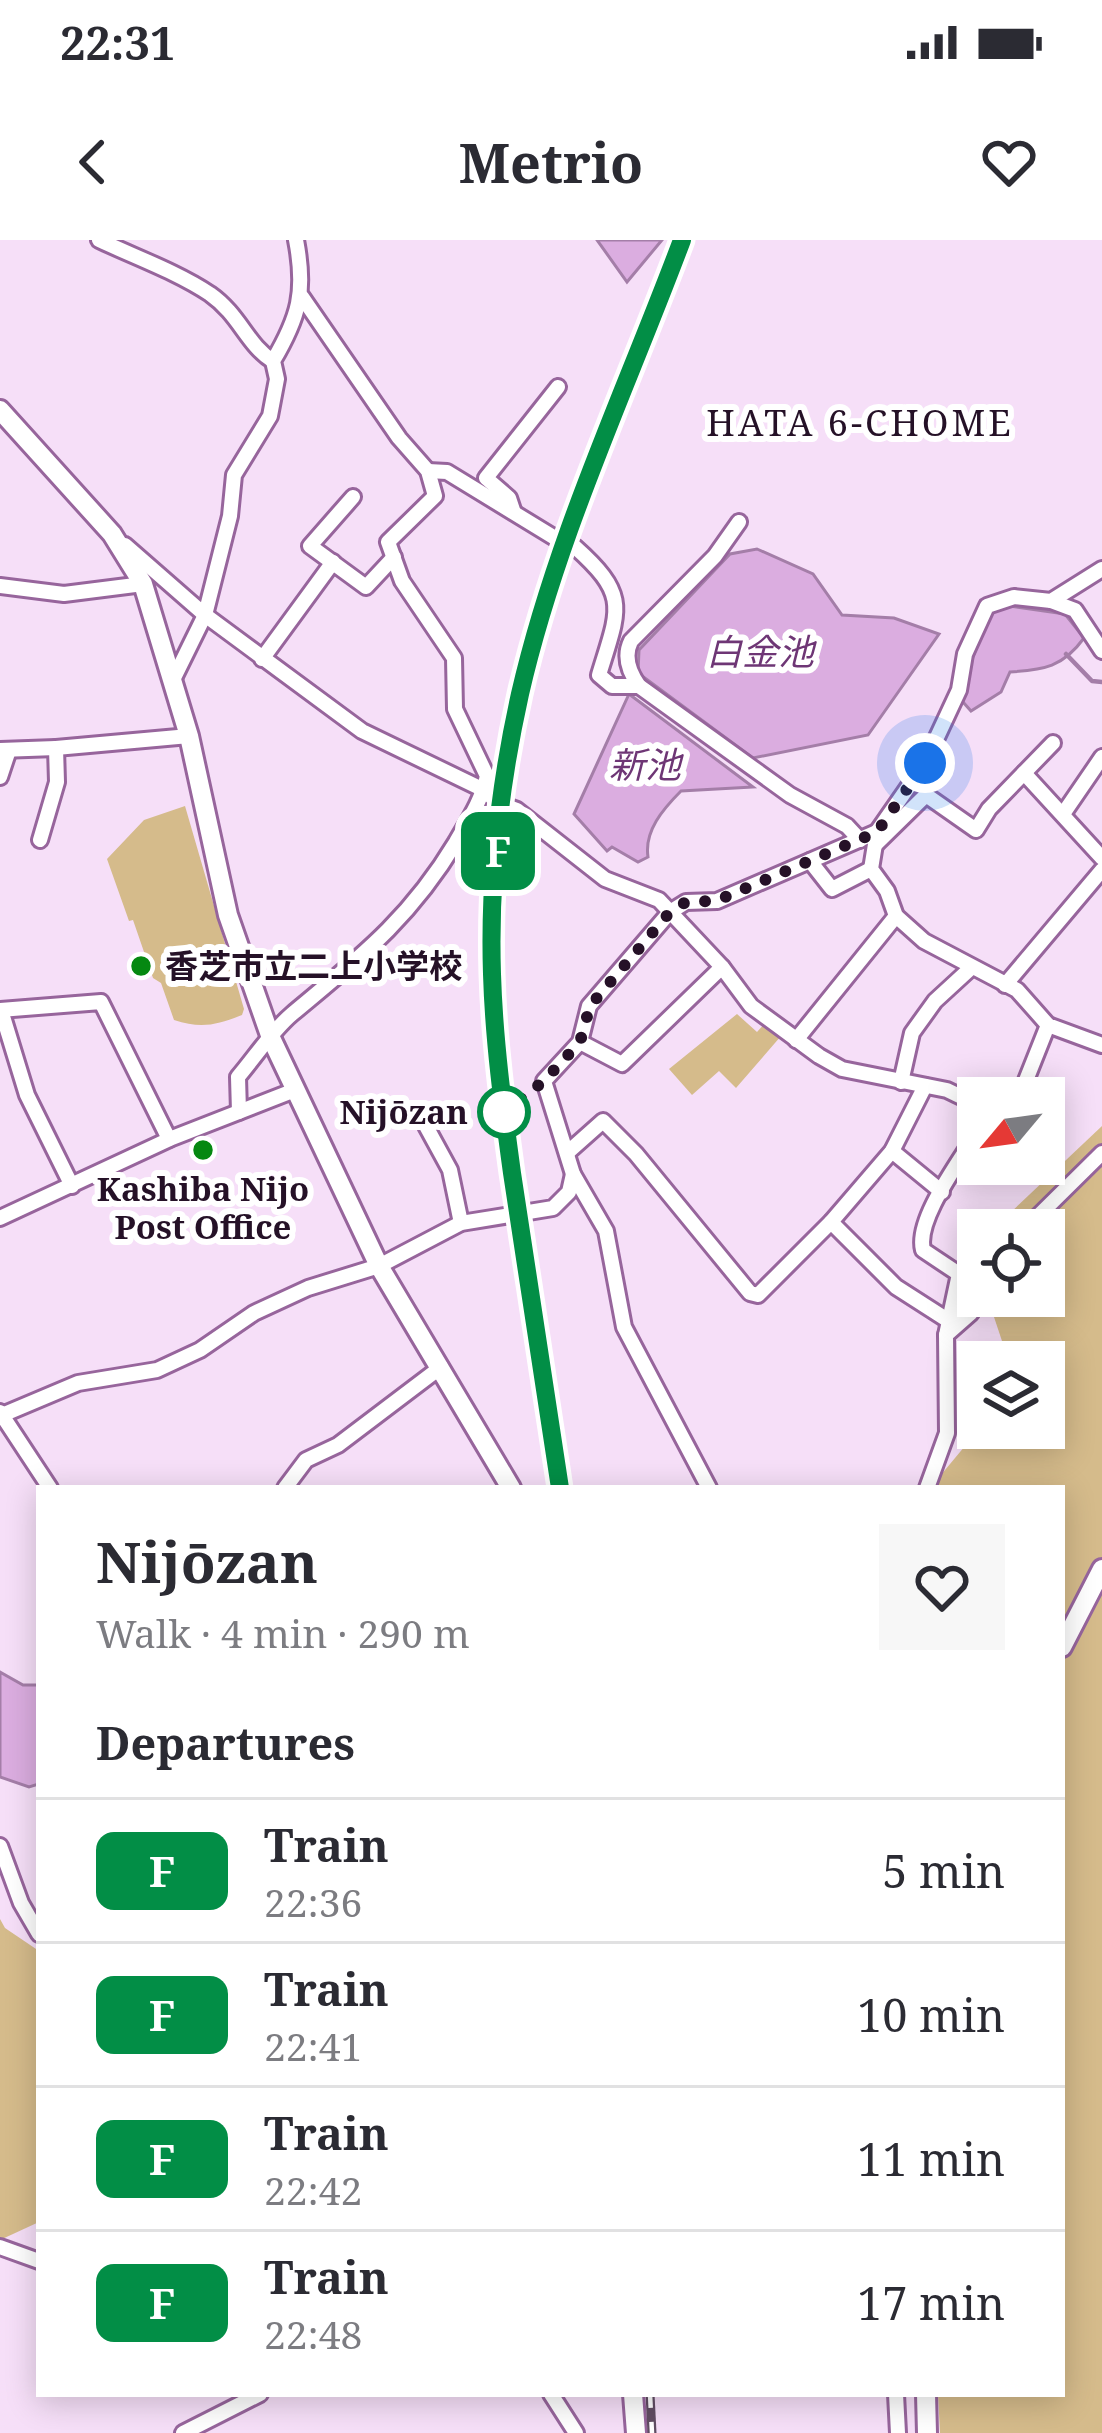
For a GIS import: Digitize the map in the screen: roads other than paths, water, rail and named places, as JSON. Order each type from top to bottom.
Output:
[{"type":"highway","points":[[1,412],[112,534],[143,584],[189,736],[228,915],[271,1038],[379,1266],[509,1485]]},
{"type":"highway","points":[[1065,1641],[1102,1569]]},
{"type":"highway","points":[[633,2397],[636,2433]]},
{"type":"highway","points":[[926,2397],[927,2433]]},
{"type":"street","points":[[99,240],[208,293],[240,320],[259,352],[273,362],[277,379],[270,416],[234,475],[230,515],[206,615],[173,680]]},
{"type":"street","points":[[273,362],[295,324],[302,297],[296,240]]},
{"type":"street","points":[[239,1112],[238,1077],[292,1014],[386,936],[408,911],[437,874],[484,790],[487,776],[455,709],[454,658],[402,581],[388,542],[435,496],[428,471],[399,438],[302,297]]},
{"type":"street","points":[[513,509],[509,498],[486,478],[558,387]]},
{"type":"street","points":[[428,471],[447,472],[555,538]]},
{"type":"street","points":[[353,497],[310,546],[366,587],[394,557]]},
{"type":"street","points":[[739,522],[715,556],[631,640],[626,650],[628,665],[639,686],[790,795],[870,839]]},
{"type":"street","points":[[112,534],[206,615],[362,731],[484,790],[605,878],[659,900],[752,1006],[796,1040],[842,1069],[957,1095]]},
{"type":"street","points":[[575,547],[600,569],[616,597],[615,622],[599,675],[612,686],[639,686]]},
{"type":"street","points":[[262,659],[333,562]]},
{"type":"street","points":[[1051,601],[1102,569]]},
{"type":"street","points":[[0,586],[64,594],[143,584]]},
{"type":"street","points":[[1102,651],[1076,610],[1051,601],[1014,597],[987,606],[965,654],[959,690],[925,763],[870,839],[871,869],[887,891],[896,916],[924,941],[1017,990],[1048,1025],[1102,1045]]},
{"type":"street","points":[[0,777],[4,750],[189,736]]},
{"type":"street","points":[[707,1485],[624,1327],[606,1231],[573,1174],[544,1081],[580,1042],[590,1006],[670,912],[686,902],[716,901],[870,839],[926,795],[976,830],[1053,743]]},
{"type":"street","points":[[40,841],[58,782],[56,748]]},
{"type":"street","points":[[1063,814],[1102,757]]},
{"type":"street","points":[[1024,773],[1102,858]]},
{"type":"street","points":[[810,861],[832,889],[871,869]]},
{"type":"street","points":[[1005,985],[1102,870]]},
{"type":"street","points":[[796,1040],[896,916]]},
{"type":"street","points":[[580,1042],[622,1064],[722,967]]},
{"type":"street","points":[[901,1082],[912,1033],[935,1001],[972,967]]},
{"type":"street","points":[[72,1186],[27,1095],[1,1010],[101,1002],[170,1139]]},
{"type":"street","points":[[1027,1077],[1048,1025]]},
{"type":"street","points":[[567,1153],[603,1121],[636,1154],[749,1293],[758,1295],[831,1222],[892,1151],[925,1086]]},
{"type":"street","points":[[0,1218],[170,1139],[295,1090]]},
{"type":"street","points":[[426,1126],[450,1170],[461,1223]]},
{"type":"street","points":[[892,1151],[942,1192]]},
{"type":"street","points":[[1045,1209],[1102,1153]]},
{"type":"street","points":[[928,1485],[947,1433],[948,1328],[959,1274],[923,1250],[920,1238],[925,1220],[957,1167]]},
{"type":"street","points":[[48,1485],[1,1414],[78,1383],[158,1370],[200,1350],[254,1313],[308,1288],[379,1266],[461,1223],[553,1208],[568,1192],[573,1174]]},
{"type":"street","points":[[831,1222],[896,1287],[948,1328]]},
{"type":"street","points":[[948,1328],[965,1317]]},
{"type":"street","points":[[287,1485],[306,1460],[338,1445],[441,1367]]},
{"type":"street","points":[[0,1846],[36,1929]]},
{"type":"street","points":[[0,2247],[36,2260]]},
{"type":"street","points":[[183,2433],[254,2397]]},
{"type":"street","points":[[553,2397],[576,2433]]},
{"type":"street","points":[[896,2397],[898,2433]]},
{"type":"water","points":[[597,240],[662,240],[627,282]]},
{"type":"water","name":"白金池","points":[[757,549],[813,574],[842,615],[894,618],[939,634],[868,735],[753,758],[638,673],[639,650],[730,554]]},
{"type":"water","points":[[1003,605],[1065,614],[1084,638],[1052,665],[1010,672],[1001,692],[971,711],[963,702],[969,668],[990,610]]},
{"type":"water","name":"新池","points":[[629,694],[753,787],[681,791],[652,829],[648,857],[638,862],[612,847],[607,851],[574,814]]},
{"type":"water","points":[[0,1672],[23,1685],[36,1685],[36,1785],[0,1777]]},
{"type":"waterway","points":[[1066,654],[1092,681],[1102,682]]},
{"type":"railway","points":[[560,1485],[497,1044],[494,920],[503,797],[525,675],[559,556],[683,240]]},
{"type":"railway","points":[[650,2397],[652,2433]]},
{"type":"train","name":"F","points":[[560,1485],[497,1044],[492,972],[500,827],[508,756],[542,611],[682,240]]},
{"type":"place","name":"香芝市立二上小学校","points":[[141,966]]},
{"type":"place","name":"Nijōzan","points":[[504,1112]]},
{"type":"place","name":"Kashiba Nijo Post Office","points":[[203,1150]]},
{"type":"district","name":"HATA 6-CHOME","points":[[860,423]]}]
